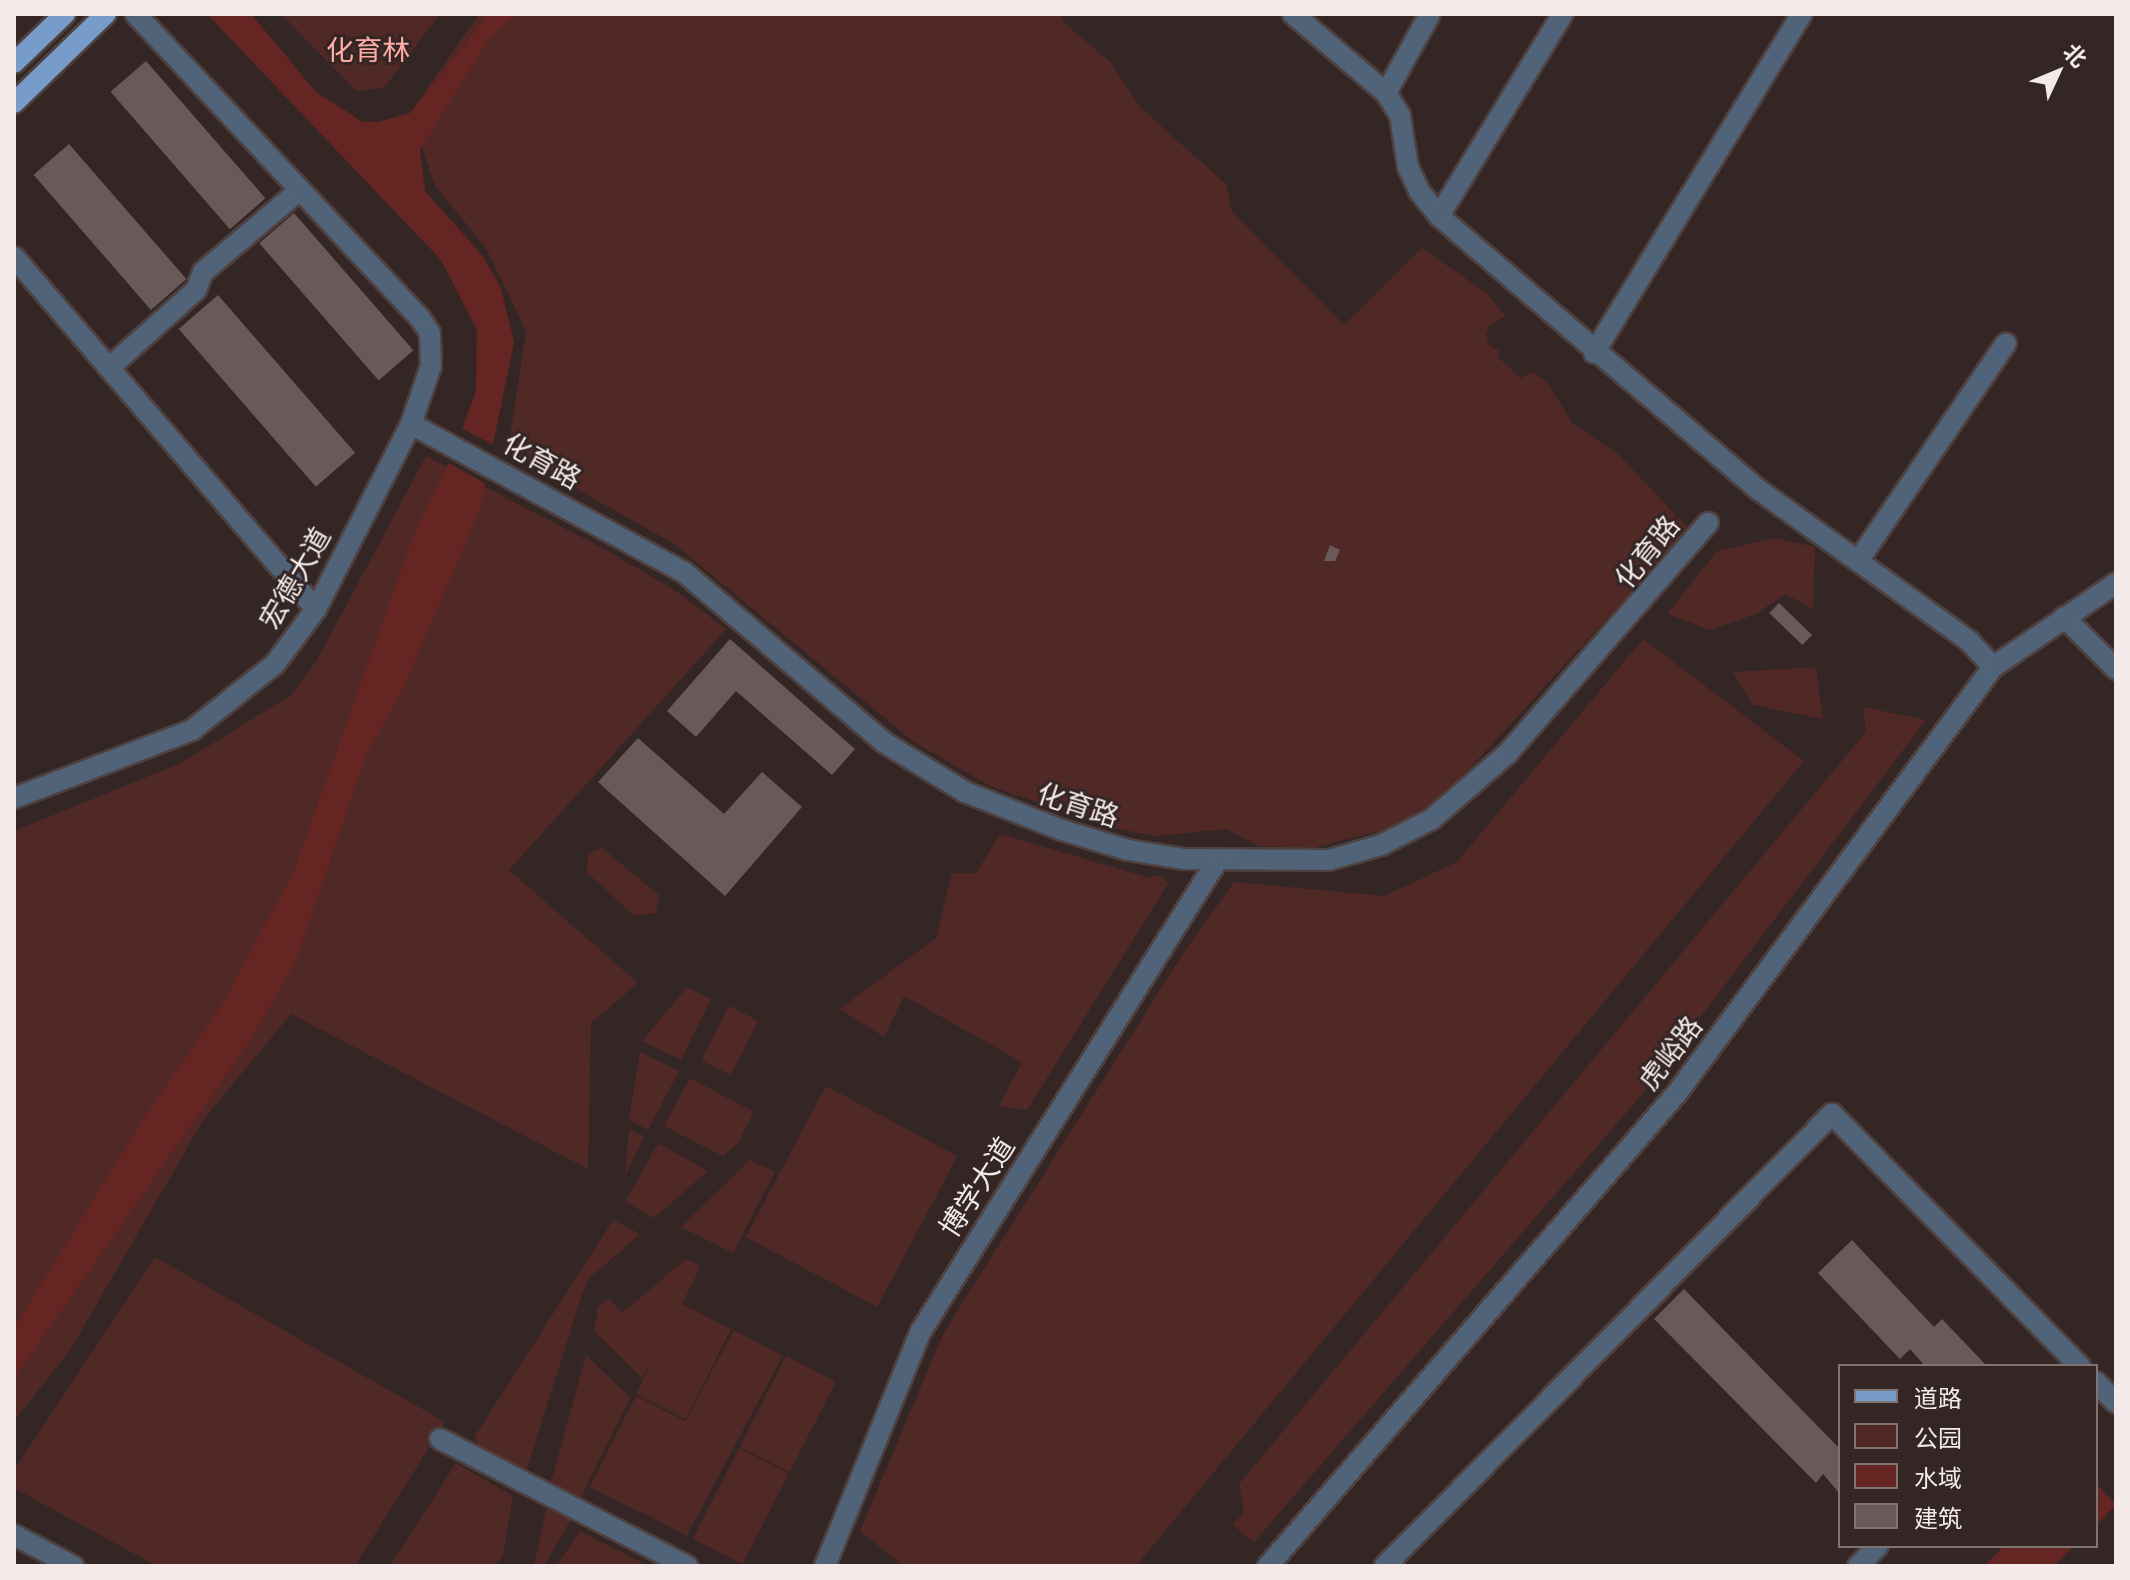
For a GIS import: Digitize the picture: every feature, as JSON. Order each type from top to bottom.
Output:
[{"type":"main road","points":[[14,63],[65,14]]},
{"type":"main road","points":[[14,103],[106,14]]},
{"type":"street","name":"宏德大道","points":[[14,798],[166,743],[208,719],[275,664],[316,609],[411,424],[431,366],[430,333],[136,14]]},
{"type":"street","points":[[1293,14],[1386,93],[1400,115],[1413,179],[1439,216],[1594,353],[1759,490],[1969,641],[1993,667]]},
{"type":"street","points":[[1386,93],[1430,14]]},
{"type":"street","points":[[1439,216],[1563,14]]},
{"type":"street","points":[[1594,353],[1802,14]]},
{"type":"street","points":[[109,368],[196,290],[203,272],[299,191]]},
{"type":"street","points":[[14,257],[316,609]]},
{"type":"street","points":[[1858,561],[2006,343]]},
{"type":"street","name":"化育路","points":[[411,424],[507,473],[701,584],[885,743],[965,792],[1008,812],[1128,850],[1217,861],[1329,860],[1381,845],[1432,819],[1508,753],[1708,523]]},
{"type":"street","name":"虎峪路","points":[[1268,1566],[1677,1093],[1993,667],[2116,583]]},
{"type":"street","points":[[2064,617],[2116,669]]},
{"type":"street","name":"博学大道","points":[[825,1566],[921,1331],[1217,861]]},
{"type":"street","points":[[1385,1566],[1832,1114],[2071,1363]]},
{"type":"street","points":[[2098,1384],[2116,1403]]},
{"type":"street","points":[[440,1439],[687,1566]]},
{"type":"street","points":[[14,1535],[73,1566]]},
{"type":"street","points":[[1858,1566],[1876,1548]]},
{"type":"green space","name":"化育林","points":[[281,14],[440,14],[384,88],[356,91]]},
{"type":"green space","points":[[479,14],[1062,14],[1062,21],[1110,62],[1140,107],[1227,185],[1231,210],[1344,325],[1422,248],[1485,292],[1506,316],[1490,325],[1486,333],[1488,344],[1500,352],[1498,357],[1521,378],[1531,372],[1547,382],[1572,423],[1618,454],[1689,529],[1450,790],[1399,826],[1313,848],[1258,846],[1226,829],[1157,836],[1112,828],[990,786],[914,742],[674,544],[513,453],[510,436],[526,331],[486,248],[435,186],[410,113]]},
{"type":"green space","points":[[426,456],[608,551],[679,593],[726,629],[509,870],[638,983],[591,1023],[588,1169],[291,1014],[204,1119],[69,1352],[14,1421],[14,831],[181,763],[291,695],[317,660]]},
{"type":"green space","points":[[1775,538],[1815,547],[1813,609],[1785,594],[1756,614],[1710,630],[1667,614],[1717,551]]},
{"type":"green space","points":[[1643,639],[1804,761],[1136,1566],[903,1566],[860,1531],[944,1332],[1184,952],[1234,882],[1384,896],[1457,862]]},
{"type":"green space","points":[[1816,667],[1823,719],[1753,705],[1733,672]]},
{"type":"green space","points":[[1863,707],[1926,720],[1639,1098],[1254,1542],[1233,1525],[1244,1512],[1239,1484],[1866,732]]},
{"type":"green space","points":[[1000,834],[1147,877],[1162,876],[1168,884],[1027,1110],[999,1106],[1022,1062],[904,996],[884,1037],[840,1009],[936,938],[952,873],[976,873]]},
{"type":"green space","points":[[602,848],[659,895],[656,913],[635,916],[587,873],[588,854]]},
{"type":"green space","points":[[687,987],[711,999],[681,1060],[642,1041]]},
{"type":"green space","points":[[729,1006],[758,1021],[731,1075],[701,1060]]},
{"type":"green space","points":[[640,1052],[679,1071],[648,1130],[629,1119]]},
{"type":"green space","points":[[690,1078],[754,1112],[738,1143],[723,1156],[664,1126]]},
{"type":"green space","points":[[826,1086],[958,1156],[877,1307],[746,1237]]},
{"type":"green space","points":[[629,1129],[644,1137],[625,1176]]},
{"type":"green space","points":[[658,1143],[708,1171],[654,1218],[625,1202]]},
{"type":"green space","points":[[750,1160],[775,1172],[733,1253],[681,1227]]},
{"type":"green space","points":[[613,1220],[640,1234],[590,1278],[582,1294],[526,1472],[478,1446],[475,1436]]},
{"type":"green space","points":[[155,1257],[445,1422],[355,1566],[157,1566],[14,1488],[14,1470]]},
{"type":"green space","points":[[686,1259],[701,1266],[682,1304],[731,1329],[686,1419],[636,1394],[651,1363],[642,1378],[594,1331],[598,1307],[609,1298],[622,1313]]},
{"type":"green space","points":[[734,1330],[783,1356],[687,1536],[638,1510]]},
{"type":"green space","points":[[586,1355],[630,1398],[579,1501],[551,1483]]},
{"type":"green space","points":[[786,1356],[836,1381],[790,1472],[740,1447]]},
{"type":"green space","points":[[636,1396],[686,1421],[640,1512],[590,1487]]},
{"type":"green space","points":[[739,1448],[789,1473],[743,1564],[693,1539]]},
{"type":"green space","points":[[456,1463],[513,1496],[503,1556],[493,1566],[390,1566]]},
{"type":"green space","points":[[546,1509],[573,1516],[544,1566],[534,1566]]},
{"type":"green space","points":[[580,1531],[649,1566],[556,1566]]},
{"type":"water","points":[[207,14],[251,14],[316,92],[363,122],[378,122],[410,113],[489,14],[517,14],[490,37],[420,150],[425,191],[482,255],[501,288],[514,343],[479,512],[402,691],[366,755],[295,963],[251,1039],[14,1379],[14,1328],[150,1108],[220,1008],[294,871],[415,531],[454,452],[476,390],[477,330],[441,260]]},
{"type":"water","points":[[2098,1485],[2116,1505],[2098,1523]]},
{"type":"water","points":[[2002,1548],[2072,1548],[2054,1566],[1984,1566]]},
{"type":"pier","points":[[459,427],[499,448],[490,486],[445,461]]},
{"type":"building","points":[[146,61],[265,198],[230,229],[111,92]]},
{"type":"building","points":[[69,144],[186,279],[151,310],[34,175]]},
{"type":"building","points":[[294,213],[413,350],[379,381],[259,243]]},
{"type":"building","points":[[218,295],[355,453],[316,487],[179,329]]},
{"type":"building","points":[[1330,545],[1340,550],[1335,561],[1324,561]]},
{"type":"building","points":[[1779,603],[1812,635],[1802,645],[1769,613]]},
{"type":"building","points":[[730,639],[855,749],[832,775],[736,691],[696,737],[667,711]]},
{"type":"building","points":[[638,738],[724,814],[762,772],[802,807],[725,896],[598,782]]},
{"type":"building","points":[[1852,1240],[1934,1327],[1942,1319],[1985,1364],[1923,1364],[1910,1349],[1900,1359],[1818,1273]]},
{"type":"building","points":[[1684,1289],[1838,1447],[1838,1492],[1823,1474],[1816,1483],[1654,1319]]}]
